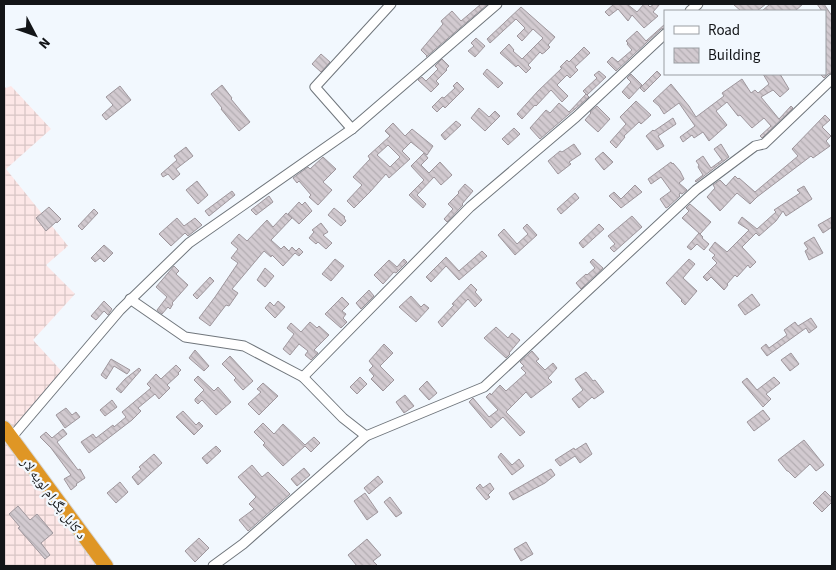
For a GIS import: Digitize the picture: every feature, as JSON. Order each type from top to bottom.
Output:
[{"type":"highway","name":"د کابل بگرام لویه لار","points":[[8,433],[106,566]]},
{"type":"street","points":[[352,129],[315,87],[391,4]]},
{"type":"street","points":[[8,433],[130,299],[189,243],[352,129],[497,4]]},
{"type":"street","points":[[303,377],[470,207],[576,117],[664,35]]},
{"type":"street","points":[[213,566],[244,544],[366,436],[484,387],[696,190],[756,146],[764,144],[832,79]]},
{"type":"street","points":[[130,299],[186,337],[244,346],[303,377],[343,418],[366,436]]},
{"type":"shaded area","points":[[4,86],[6,88],[11,86],[51,129],[6,169],[68,246],[46,265],[75,294],[33,340],[65,375],[11,438],[106,566],[4,566]]},
{"type":"building","points":[[481,4],[488,4],[426,57],[421,50],[443,24],[441,21],[452,11],[461,21]]},
{"type":"building","points":[[614,4],[627,4],[637,12],[644,4],[650,7],[654,4],[660,4],[653,12],[658,16],[644,28],[632,15],[628,21],[618,9],[609,16],[605,12]]},
{"type":"building","points":[[733,4],[766,4],[758,10],[740,10]]},
{"type":"building","points":[[770,4],[803,4],[796,10],[763,10]]},
{"type":"building","points":[[817,4],[824,4],[832,16],[832,73],[824,78],[821,75],[826,75],[826,10],[821,10]]},
{"type":"building","points":[[521,7],[555,37],[548,45],[550,47],[542,54],[540,52],[528,65],[531,68],[526,73],[500,53],[509,44],[513,51],[522,59],[543,38],[533,29],[522,41],[517,36],[525,28],[516,19],[490,43],[487,39]]},
{"type":"building","points":[[664,25],[664,28],[616,71],[607,62],[612,57],[618,62],[632,50],[626,41],[637,31],[646,41]]},
{"type":"building","points":[[476,38],[485,46],[475,57],[468,51],[474,46],[471,43]]},
{"type":"building","points":[[584,47],[590,53],[575,67],[578,70],[570,78],[567,75],[557,85],[568,96],[562,102],[551,90],[522,119],[517,114],[562,68],[560,67],[567,60],[569,62]]},
{"type":"building","points":[[321,54],[330,62],[321,72],[312,64]]},
{"type":"building","points":[[442,59],[449,66],[436,81],[439,84],[431,92],[418,80],[422,77],[426,81],[438,69],[435,66]]},
{"type":"building","points":[[487,69],[503,83],[498,88],[483,74]]},
{"type":"building","points":[[599,71],[606,77],[587,95],[583,91],[597,78],[594,75]]},
{"type":"building","points":[[657,71],[661,75],[644,92],[640,88]]},
{"type":"building","points":[[631,74],[642,85],[629,99],[622,92],[631,82],[627,78]]},
{"type":"building","points":[[764,75],[781,75],[789,89],[780,97],[773,90],[761,97],[779,119],[791,106],[793,108],[762,138],[760,136],[771,126],[764,118],[752,128],[740,115],[738,116],[727,102],[716,111],[727,125],[709,141],[703,132],[694,138],[692,135],[683,142],[680,137],[695,126],[679,103],[664,114],[653,101],[671,84],[696,117],[724,96],[722,93],[742,79],[751,93],[755,90],[758,93],[769,84]]},
{"type":"building","points":[[457,82],[464,89],[445,108],[443,106],[437,112],[432,107],[455,88],[453,86]]},
{"type":"building","points":[[222,85],[250,122],[239,131],[211,94]]},
{"type":"building","points":[[120,86],[131,100],[106,120],[102,115],[113,105],[106,97]]},
{"type":"building","points":[[586,94],[589,97],[540,139],[530,128],[546,110],[550,113],[559,103],[569,112]]},
{"type":"building","points":[[636,101],[651,115],[641,124],[639,122],[624,136],[616,148],[610,142],[626,124],[620,117]]},
{"type":"building","points":[[597,106],[610,119],[598,132],[585,120]]},
{"type":"building","points":[[479,108],[489,117],[495,111],[500,116],[485,131],[471,118]]},
{"type":"building","points":[[825,115],[830,120],[822,127],[831,136],[826,141],[830,146],[813,158],[811,156],[750,204],[737,193],[720,211],[707,197],[715,188],[713,185],[720,180],[726,186],[735,176],[755,192],[798,156],[792,149]]},
{"type":"building","points":[[673,118],[676,124],[658,136],[664,146],[657,150],[646,136]]},
{"type":"building","points":[[456,121],[461,125],[445,140],[441,135]]},
{"type":"building","points":[[393,123],[405,136],[412,129],[433,146],[427,155],[411,142],[402,151],[410,159],[389,178],[386,174],[354,208],[347,201],[362,185],[353,177],[370,159],[368,156],[390,136],[385,131]],"holes":[[[388,145],[400,157],[390,167],[377,155]]]},
{"type":"building","points":[[514,128],[520,134],[508,145],[502,139]]},
{"type":"building","points":[[574,144],[581,154],[569,162],[571,164],[558,174],[548,161],[560,151],[562,152]]},
{"type":"building","points":[[721,144],[729,157],[696,182],[703,175],[696,161],[703,156],[711,168],[722,160],[714,149]]},
{"type":"building","points":[[186,147],[193,156],[176,169],[180,174],[173,180],[168,174],[163,177],[161,174],[177,160],[174,156]]},
{"type":"building","points":[[603,152],[613,162],[604,170],[595,159]]},
{"type":"building","points":[[424,153],[428,158],[421,165],[429,173],[440,162],[452,175],[441,185],[434,177],[417,195],[426,204],[423,208],[409,195],[424,180],[411,166]]},
{"type":"building","points":[[323,157],[336,169],[323,182],[332,190],[318,205],[309,197],[311,195],[299,181],[297,183],[293,178],[308,167],[310,169]]},
{"type":"building","points":[[671,162],[680,171],[684,179],[679,183],[687,190],[682,194],[680,193],[680,196],[666,208],[660,199],[671,191],[661,177],[651,184],[648,179]]},
{"type":"building","points":[[197,181],[208,195],[198,204],[186,190]]},
{"type":"building","points":[[465,184],[473,191],[447,222],[444,219],[453,209],[448,204]]},
{"type":"building","points":[[635,185],[642,192],[621,208],[609,196],[614,192],[621,199]]},
{"type":"building","points":[[804,186],[812,199],[786,216],[783,211],[776,221],[759,236],[756,233],[742,247],[756,262],[750,268],[748,265],[737,277],[735,275],[724,290],[711,277],[707,281],[703,277],[717,263],[712,258],[715,255],[709,250],[715,242],[727,252],[749,230],[738,223],[742,217],[757,229],[776,212],[774,210],[800,193],[797,190]]},
{"type":"building","points":[[232,191],[235,195],[209,216],[205,211]]},
{"type":"building","points":[[575,193],[579,198],[561,214],[557,209]]},
{"type":"building","points":[[269,196],[273,202],[256,215],[251,210]]},
{"type":"building","points":[[299,202],[302,205],[305,202],[312,211],[299,224],[288,214]]},
{"type":"building","points":[[690,204],[711,222],[700,234],[682,218],[689,211],[686,208]]},
{"type":"building","points":[[49,207],[61,219],[46,231],[36,218]]},
{"type":"building","points":[[334,208],[345,217],[346,221],[341,226],[328,215]]},
{"type":"building","points":[[94,209],[98,213],[82,230],[78,226]]},
{"type":"building","points":[[286,213],[292,218],[271,240],[281,249],[284,246],[289,251],[292,247],[296,251],[299,248],[303,252],[299,256],[295,253],[283,266],[272,255],[271,257],[264,251],[232,289],[238,293],[229,306],[226,305],[210,326],[199,318],[238,263],[231,258],[238,249],[231,243],[239,234],[247,241],[267,220],[273,227]]},
{"type":"building","points":[[632,216],[642,227],[614,252],[610,248],[615,244],[608,236]]},
{"type":"building","points":[[832,217],[832,227],[823,233],[818,225]]},
{"type":"building","points":[[177,218],[184,226],[195,218],[202,225],[188,236],[185,233],[171,246],[159,234]]},
{"type":"building","points":[[321,223],[328,232],[323,235],[332,243],[326,249],[318,242],[316,244],[309,238],[314,232],[312,230]]},
{"type":"building","points":[[527,224],[537,235],[515,255],[498,235],[504,229],[517,244],[528,234],[523,228]]},
{"type":"building","points":[[599,224],[604,229],[583,248],[579,243]]},
{"type":"building","points":[[699,233],[709,244],[704,250],[697,244],[691,250],[687,247]]},
{"type":"building","points":[[814,237],[823,253],[809,260],[805,251],[808,249],[804,243]]},
{"type":"building","points":[[104,245],[113,253],[104,262],[100,258],[95,262],[91,258]]},
{"type":"building","points":[[482,251],[487,256],[459,280],[446,266],[431,282],[426,277],[446,257],[459,271]]},
{"type":"building","points":[[335,259],[344,266],[331,281],[322,274]]},
{"type":"building","points":[[404,259],[407,262],[383,284],[374,275],[389,260],[397,267]]},
{"type":"building","points":[[593,259],[603,268],[581,289],[576,283],[595,268],[590,262]]},
{"type":"building","points":[[689,259],[695,264],[683,278],[697,291],[685,305],[666,283]]},
{"type":"building","points":[[174,266],[179,271],[176,274],[188,285],[172,303],[170,309],[168,307],[162,314],[157,310],[167,297],[156,287]]},
{"type":"building","points":[[265,268],[274,276],[265,287],[257,280]]},
{"type":"building","points":[[210,277],[214,281],[197,299],[193,295]]},
{"type":"building","points":[[471,284],[477,290],[475,292],[482,300],[475,307],[468,299],[442,327],[438,322]]},
{"type":"building","points":[[369,290],[374,296],[361,309],[356,303]]},
{"type":"building","points":[[752,294],[760,305],[745,315],[738,305]]},
{"type":"building","points":[[411,296],[421,307],[424,304],[429,308],[416,322],[399,307]]},
{"type":"building","points":[[342,297],[349,304],[342,311],[346,314],[343,318],[347,322],[341,328],[325,314]]},
{"type":"building","points":[[104,301],[112,309],[108,315],[104,311],[96,320],[91,316]]},
{"type":"building","points":[[278,301],[285,307],[275,318],[265,308],[270,302],[274,306]]},
{"type":"building","points":[[811,318],[817,327],[809,333],[806,328],[767,356],[761,348],[766,344],[769,348],[787,335],[784,330],[795,322],[798,326]]},
{"type":"building","points":[[310,322],[317,328],[319,326],[329,335],[314,350],[318,353],[311,360],[305,355],[308,351],[299,344],[290,355],[283,349],[294,334],[287,328],[291,323],[301,332]]},
{"type":"building","points":[[496,327],[508,338],[512,333],[520,340],[506,358],[484,338]]},
{"type":"building","points":[[384,344],[393,353],[380,366],[394,380],[383,391],[371,379],[374,376],[369,370],[373,366],[369,361]]},
{"type":"building","points":[[195,350],[209,366],[204,371],[189,358]]},
{"type":"building","points":[[532,351],[539,359],[536,361],[545,370],[553,363],[557,368],[548,378],[552,382],[531,398],[526,392],[506,412],[525,432],[520,436],[503,417],[491,428],[469,402],[473,398],[489,417],[498,410],[486,397],[490,393],[491,395],[500,385],[506,391],[526,373],[521,368],[524,366],[520,362]]},
{"type":"building","points":[[791,353],[799,364],[790,371],[781,360]]},
{"type":"building","points":[[230,356],[253,381],[243,390],[234,380],[236,378],[222,364]]},
{"type":"building","points":[[111,359],[130,370],[127,374],[114,366],[106,379],[101,375]]},
{"type":"building","points":[[176,365],[181,370],[167,385],[170,388],[159,399],[155,394],[138,408],[141,411],[132,420],[89,453],[81,442],[93,434],[96,438],[113,425],[114,427],[126,417],[122,412],[151,388],[147,384],[156,374],[161,379]]},
{"type":"building","points":[[139,368],[141,370],[121,393],[116,389],[125,379]]},
{"type":"building","points":[[586,372],[604,392],[594,399],[592,397],[579,408],[572,399],[583,390],[575,379]]},
{"type":"building","points":[[198,376],[214,391],[218,387],[231,402],[216,415],[202,400],[198,404],[195,401],[204,390],[194,380]]},
{"type":"building","points":[[360,377],[367,384],[357,394],[350,387]]},
{"type":"building","points":[[774,377],[780,383],[766,394],[771,399],[763,407],[742,382],[747,378],[757,390]]},
{"type":"building","points":[[427,381],[437,393],[429,400],[419,389]]},
{"type":"building","points":[[263,383],[278,396],[259,415],[248,404],[261,392],[257,389]]},
{"type":"building","points":[[405,395],[414,406],[404,413],[396,402]]},
{"type":"building","points":[[112,400],[117,407],[105,416],[100,410]]},
{"type":"building","points":[[66,408],[72,415],[76,412],[80,417],[65,428],[56,415]]},
{"type":"building","points":[[763,410],[770,419],[754,431],[747,422]]},
{"type":"building","points":[[183,411],[196,425],[199,422],[203,426],[194,435],[176,417]]},
{"type":"building","points":[[263,423],[274,434],[283,424],[305,445],[314,437],[320,443],[311,452],[305,446],[283,466],[263,445],[265,443],[254,432]]},
{"type":"building","points":[[63,429],[67,434],[57,442],[78,470],[80,469],[85,478],[71,490],[64,479],[71,475],[51,448],[40,437],[46,432],[52,438]]},
{"type":"building","points":[[804,440],[824,465],[816,471],[810,464],[795,478],[778,460]]},
{"type":"building","points":[[586,443],[592,454],[580,463],[575,456],[560,466],[555,460],[574,448],[575,450]]},
{"type":"building","points":[[216,446],[221,451],[207,464],[202,458]]},
{"type":"building","points":[[501,453],[512,465],[519,459],[524,466],[512,475],[498,457]]},
{"type":"building","points":[[154,454],[162,463],[138,485],[132,477],[141,469],[139,467]]},
{"type":"building","points":[[252,465],[262,477],[268,472],[290,494],[248,531],[239,520],[254,509],[249,504],[256,497],[238,477]]},
{"type":"building","points":[[304,468],[310,475],[297,486],[291,479]]},
{"type":"building","points":[[551,469],[555,475],[545,483],[513,500],[509,493]]},
{"type":"building","points":[[378,476],[383,482],[369,494],[364,488]]},
{"type":"building","points":[[120,482],[128,492],[116,503],[107,493]]},
{"type":"building","points":[[490,483],[494,489],[486,500],[476,488],[480,484],[483,488]]},
{"type":"building","points":[[825,491],[832,498],[832,502],[822,512],[813,503]]},
{"type":"building","points":[[365,493],[378,512],[367,520],[354,501]]},
{"type":"building","points":[[390,497],[402,513],[396,517],[384,502]]},
{"type":"building","points":[[18,506],[30,520],[37,514],[53,533],[41,543],[50,555],[45,559],[18,528],[20,527],[9,514]]},
{"type":"building","points":[[199,538],[209,548],[195,562],[185,551]]},
{"type":"building","points":[[367,539],[381,555],[373,561],[378,566],[357,566],[348,555]]},
{"type":"building","points":[[526,542],[533,554],[521,561],[514,549]]}]
